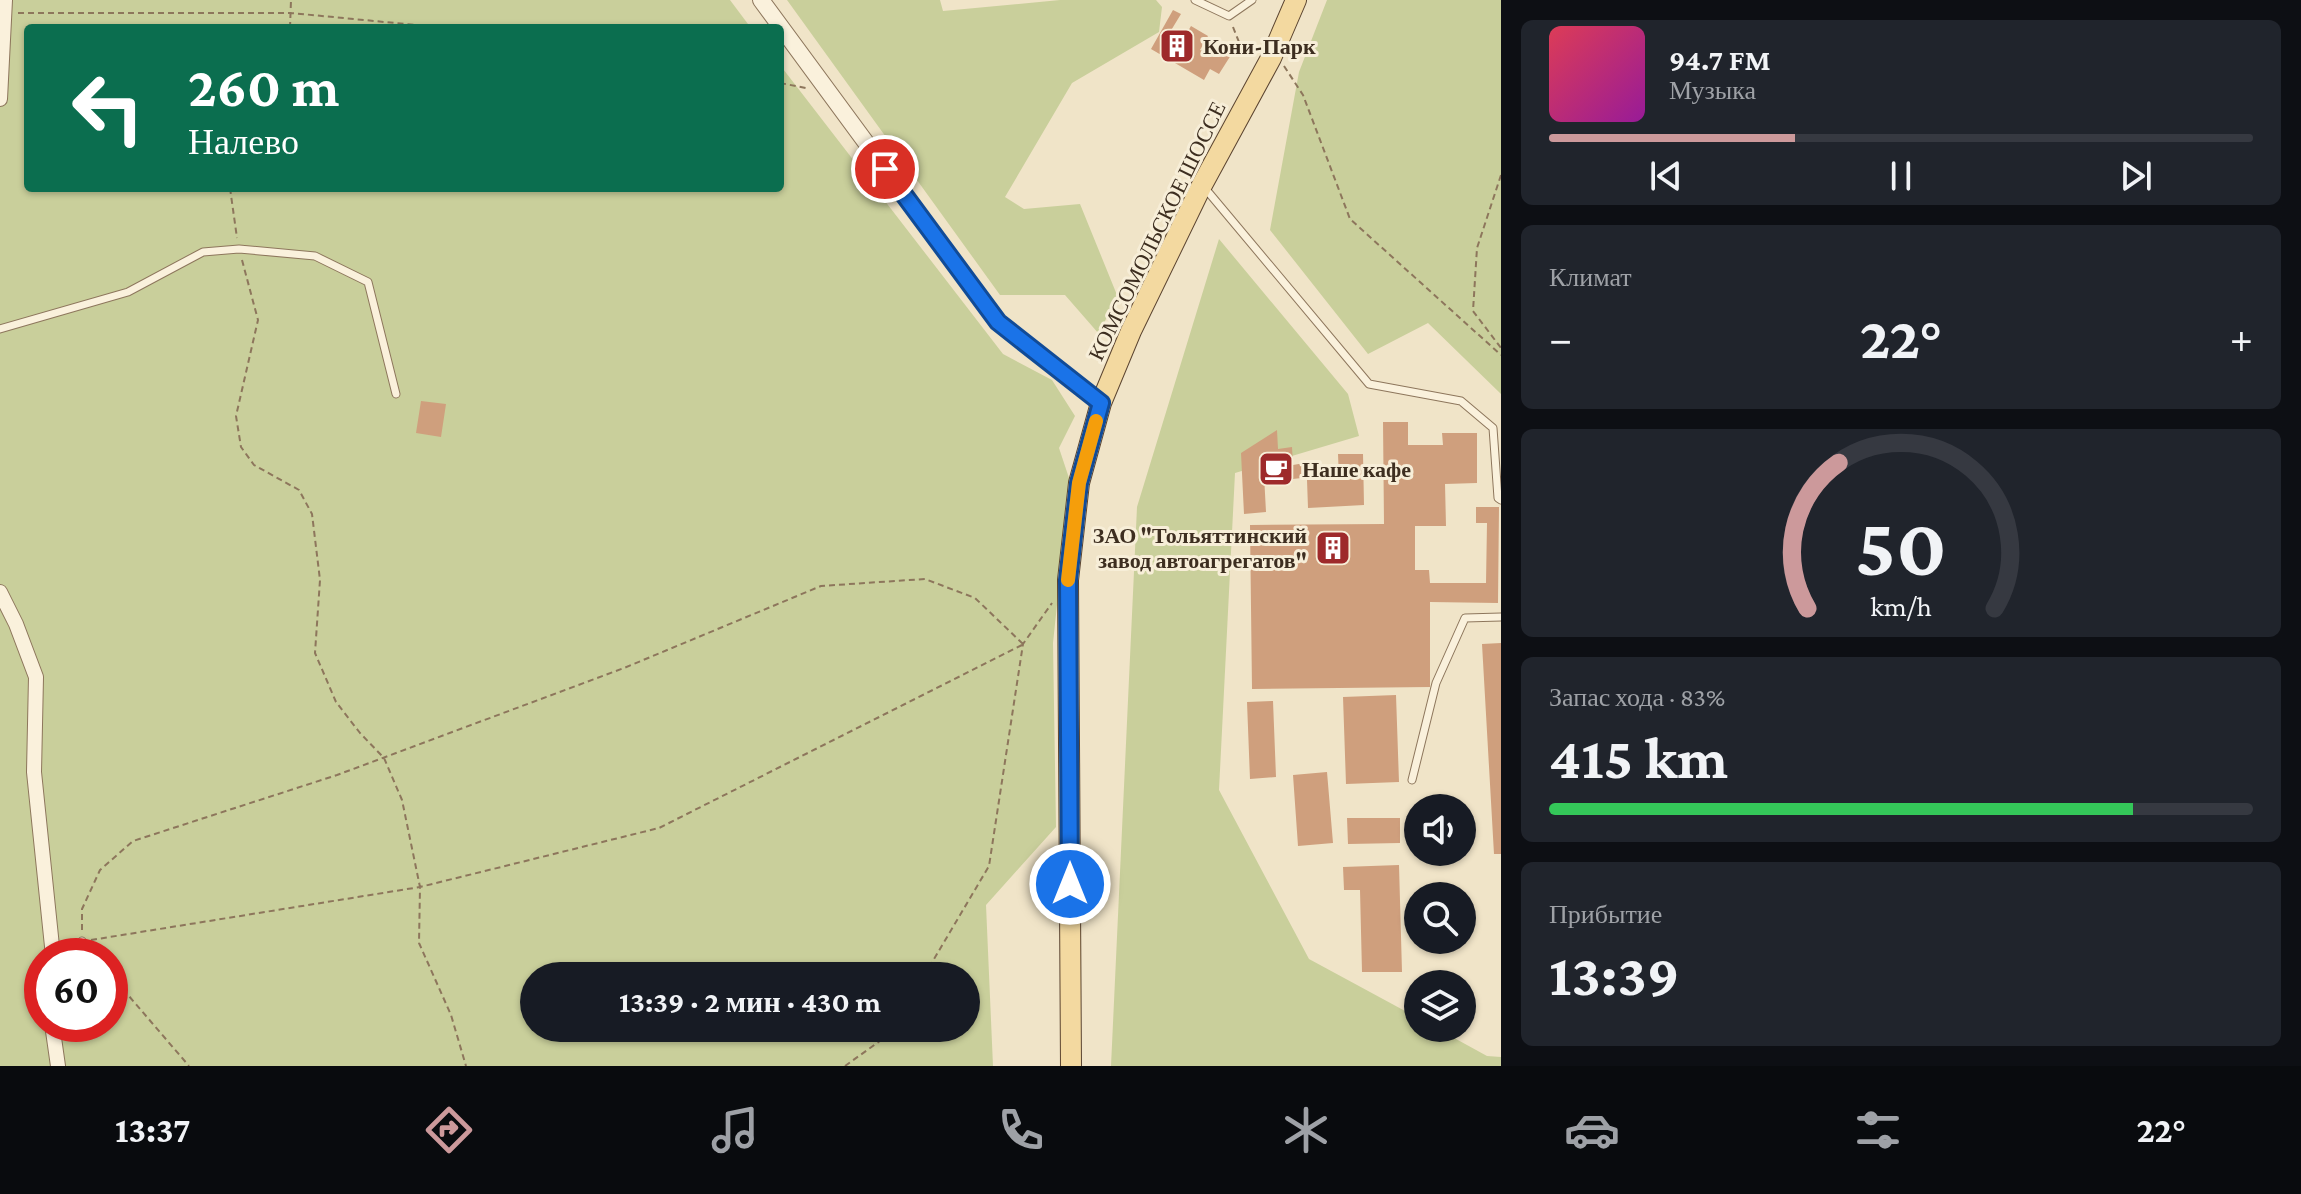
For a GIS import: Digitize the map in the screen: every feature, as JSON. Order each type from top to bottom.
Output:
[{"type":"main road","name":"КОМСОМОЛЬСКОЕ ШОССЕ","points":[[1071,1066],[1068,580],[1079,483],[1101,403],[1131,331],[1202,185],[1271,58],[1294,1]]},
{"type":"street","points":[[761,0],[779,24]]},
{"type":"street","points":[[0,99],[5,6]]},
{"type":"street","points":[[784,31],[998,322],[1101,403]]},
{"type":"street","points":[[0,592],[36,677],[34,772],[51,938]]},
{"type":"street","points":[[55,1042],[58,1066]]},
{"type":"lane","points":[[1195,0],[1229,16],[1252,0]]},
{"type":"lane","points":[[1202,185],[1369,384],[1461,401],[1493,428],[1498,498],[1501,500]]},
{"type":"lane","points":[[0,329],[128,292],[203,252],[239,249],[315,256],[368,282],[396,394]]},
{"type":"lane","points":[[1412,780],[1436,683],[1465,618],[1501,617]]},
{"type":"path","points":[[290,24],[291,0]]},
{"type":"path","points":[[5,6],[291,13],[405,24]]},
{"type":"path","points":[[1292,80],[1303,95],[1350,219],[1501,355]]},
{"type":"path","points":[[784,84],[829,92]]},
{"type":"path","points":[[1501,175],[1477,248],[1473,311],[1501,348]]},
{"type":"path","points":[[231,192],[239,249],[258,320],[236,416],[241,447],[254,465],[299,490],[312,514],[320,580],[315,653],[336,702],[384,758],[402,800],[420,887],[419,943],[451,1015],[466,1066]]},
{"type":"path","points":[[82,938],[82,909],[100,870],[133,841],[384,758],[624,668],[821,586],[925,579],[975,598],[1023,644]]},
{"type":"path","points":[[932,962],[989,866],[1023,644],[1068,580]]},
{"type":"path","points":[[101,938],[420,887],[659,828],[1023,644]]},
{"type":"path","points":[[128,995],[189,1066]]},
{"type":"path","points":[[845,1066],[878,1042]]},
{"type":"green space","points":[[0,0],[730,0],[748,24],[24,24],[24,192],[784,192],[784,70],[1003,354],[1052,380],[1075,416],[1059,448],[1070,481],[1053,643],[1056,827],[986,905],[993,1066],[0,1066]]},
{"type":"green space","points":[[787,0],[940,0],[943,11],[1060,0],[1156,0],[1162,7],[1159,32],[1072,83],[1005,197],[1024,209],[1080,204],[1117,295],[1099,334],[1065,295],[1000,295]]},
{"type":"green space","points":[[1327,0],[1501,0],[1501,394],[1428,323],[1368,354],[1270,230],[1299,72]]},
{"type":"green space","points":[[1219,239],[1348,394],[1359,436],[1235,473],[1219,790],[1309,959],[1404,1010],[1404,1042],[1462,1042],[1487,1056],[1501,1057],[1501,1066],[1111,1066],[1137,507]]},
{"type":"building","name":"Кони-Парк","points":[[1173,10],[1181,14],[1167,37],[1180,45],[1191,26],[1208,36],[1200,50],[1214,57],[1219,48],[1231,55],[1219,74],[1210,69],[1204,80],[1151,49]]},
{"type":"building","points":[[421,401],[446,404],[441,437],[416,433]]},
{"type":"building","name":"ЗАО \"Тольяттинский завод автоагрегатов\"","points":[[1383,422],[1408,422],[1408,445],[1443,445],[1442,433],[1477,433],[1477,483],[1445,484],[1446,526],[1415,526],[1415,570],[1429,570],[1430,583],[1486,583],[1487,523],[1476,523],[1476,507],[1499,507],[1498,603],[1430,602],[1430,687],[1252,689],[1250,525],[1384,524]]},
{"type":"building","name":"Наше кафе","points":[[1277,430],[1278,449],[1292,447],[1293,465],[1310,462],[1311,477],[1274,481],[1273,473],[1264,475],[1266,512],[1244,514],[1241,453]]},
{"type":"building","points":[[1338,454],[1363,454],[1364,505],[1308,508],[1307,480],[1339,479]]},
{"type":"building","points":[[1501,643],[1501,854],[1494,854],[1482,644]]},
{"type":"building","points":[[1396,695],[1399,782],[1346,784],[1343,697]]},
{"type":"building","points":[[1273,701],[1276,777],[1250,779],[1247,702]]},
{"type":"building","points":[[1327,772],[1333,843],[1298,846],[1293,775]]},
{"type":"building","points":[[1347,818],[1400,818],[1400,843],[1348,844]]},
{"type":"building","points":[[1399,865],[1402,972],[1362,972],[1360,890],[1344,890],[1343,867]]},
{"type":"slow traffic","points":[[1068,580],[1079,483],[1096,421]]},
{"type":"place","name":"Кони-Парк","points":[[1177,46]]},
{"type":"place","name":"Наше кафе","points":[[1276,469]]},
{"type":"place","name":"ЗАО \"Тольяттинский завод автоагрегатов\"","points":[[1333,548]]},
{"type":"route","points":[[885,169],[998,322],[1101,403],[1079,483],[1068,580],[1070,884]]}]
